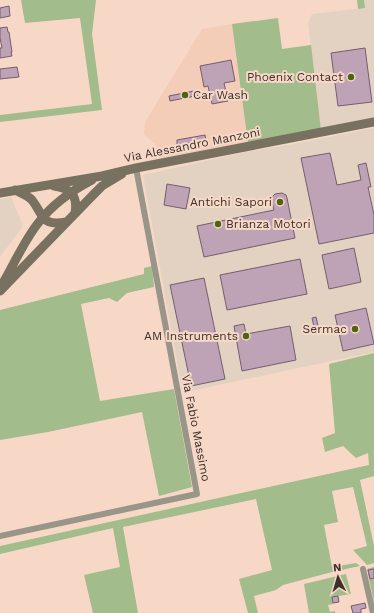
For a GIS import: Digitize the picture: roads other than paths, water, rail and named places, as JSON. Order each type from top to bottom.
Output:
[{"type":"main road","name":"Via Alessandro Manzoni","points":[[0,193],[102,176],[133,168],[374,122]]},
{"type":"main road","points":[[0,290],[102,186],[133,168]]},
{"type":"main road","points":[[0,290],[32,231],[42,217],[71,193],[102,176]]},
{"type":"main road","points":[[49,186],[61,187],[67,189],[71,193],[75,201],[75,213]]},
{"type":"main road","points":[[15,190],[32,200],[42,217],[54,223],[66,222]]},
{"type":"street","name":"Via Fabio Massimo","points":[[0,536],[197,494],[133,168]]},
{"type":"street","points":[[362,568],[373,613]]},
{"type":"place","name":"Phoenix Contact","points":[[351,77]]},
{"type":"place","name":"Car Wash","points":[[185,95]]},
{"type":"place","name":"Antichi Sapori","points":[[280,202]]},
{"type":"place","name":"Brianza Motori","points":[[218,224]]},
{"type":"place","name":"Sermac","points":[[355,329]]},
{"type":"place","name":"AM Instruments","points":[[246,336]]}]
